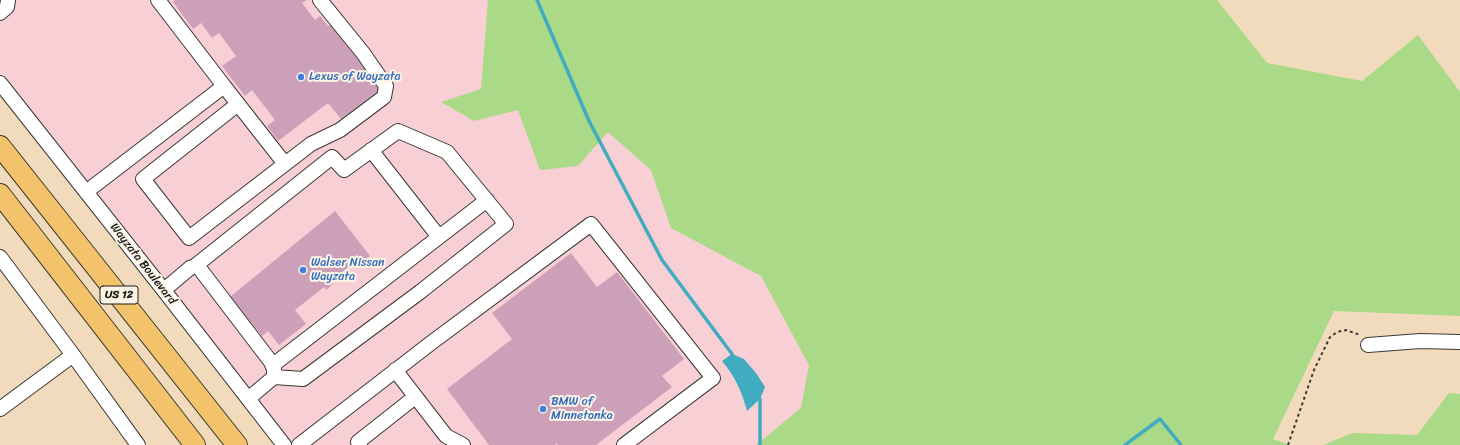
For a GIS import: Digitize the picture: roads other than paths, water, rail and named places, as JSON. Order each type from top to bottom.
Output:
[{"type":"highway","name":"US 12","points":[[0,146],[237,445]]},
{"type":"highway","name":"US 12","points":[[0,194],[194,445]]},
{"type":"street","points":[[0,12],[7,7],[8,0]]},
{"type":"street","points":[[158,0],[285,164]]},
{"type":"street","points":[[238,104],[143,179],[189,238],[311,144],[340,130],[384,97],[386,86],[363,53],[320,0]]},
{"type":"street","name":"Wayzata Boulevard","points":[[0,83],[164,290],[284,445]]},
{"type":"street","points":[[86,192],[224,86]]},
{"type":"street","points":[[164,290],[332,157],[344,170],[398,131],[447,152],[506,224],[420,292],[303,379],[273,371],[200,269],[195,266]]},
{"type":"street","points":[[371,150],[440,237]]},
{"type":"street","points":[[248,399],[273,371],[487,200]]},
{"type":"street","points":[[298,445],[395,370],[591,224],[713,378],[624,445]]},
{"type":"street","points":[[0,257],[138,445]]},
{"type":"street","points":[[1368,345],[1420,341],[1460,342]]},
{"type":"street","points":[[0,409],[73,355]]},
{"type":"street","points":[[395,370],[446,436],[463,445]]},
{"type":"street","points":[[360,445],[358,442],[415,397]]},
{"type":"water","points":[[732,354],[744,359],[765,387],[760,399],[747,411],[738,384],[722,361]]},
{"type":"waterway","points":[[537,0],[589,121],[662,260],[732,354]]},
{"type":"waterway","points":[[760,399],[760,445]]},
{"type":"waterway","points":[[1125,445],[1160,419],[1181,445]]},
{"type":"place","name":"Lexus of Wayzata","points":[[301,77]]},
{"type":"place","name":"Walser Nissan Wayzata","points":[[303,270]]},
{"type":"place","name":"BMW of Minnetonka","points":[[543,409]]}]
